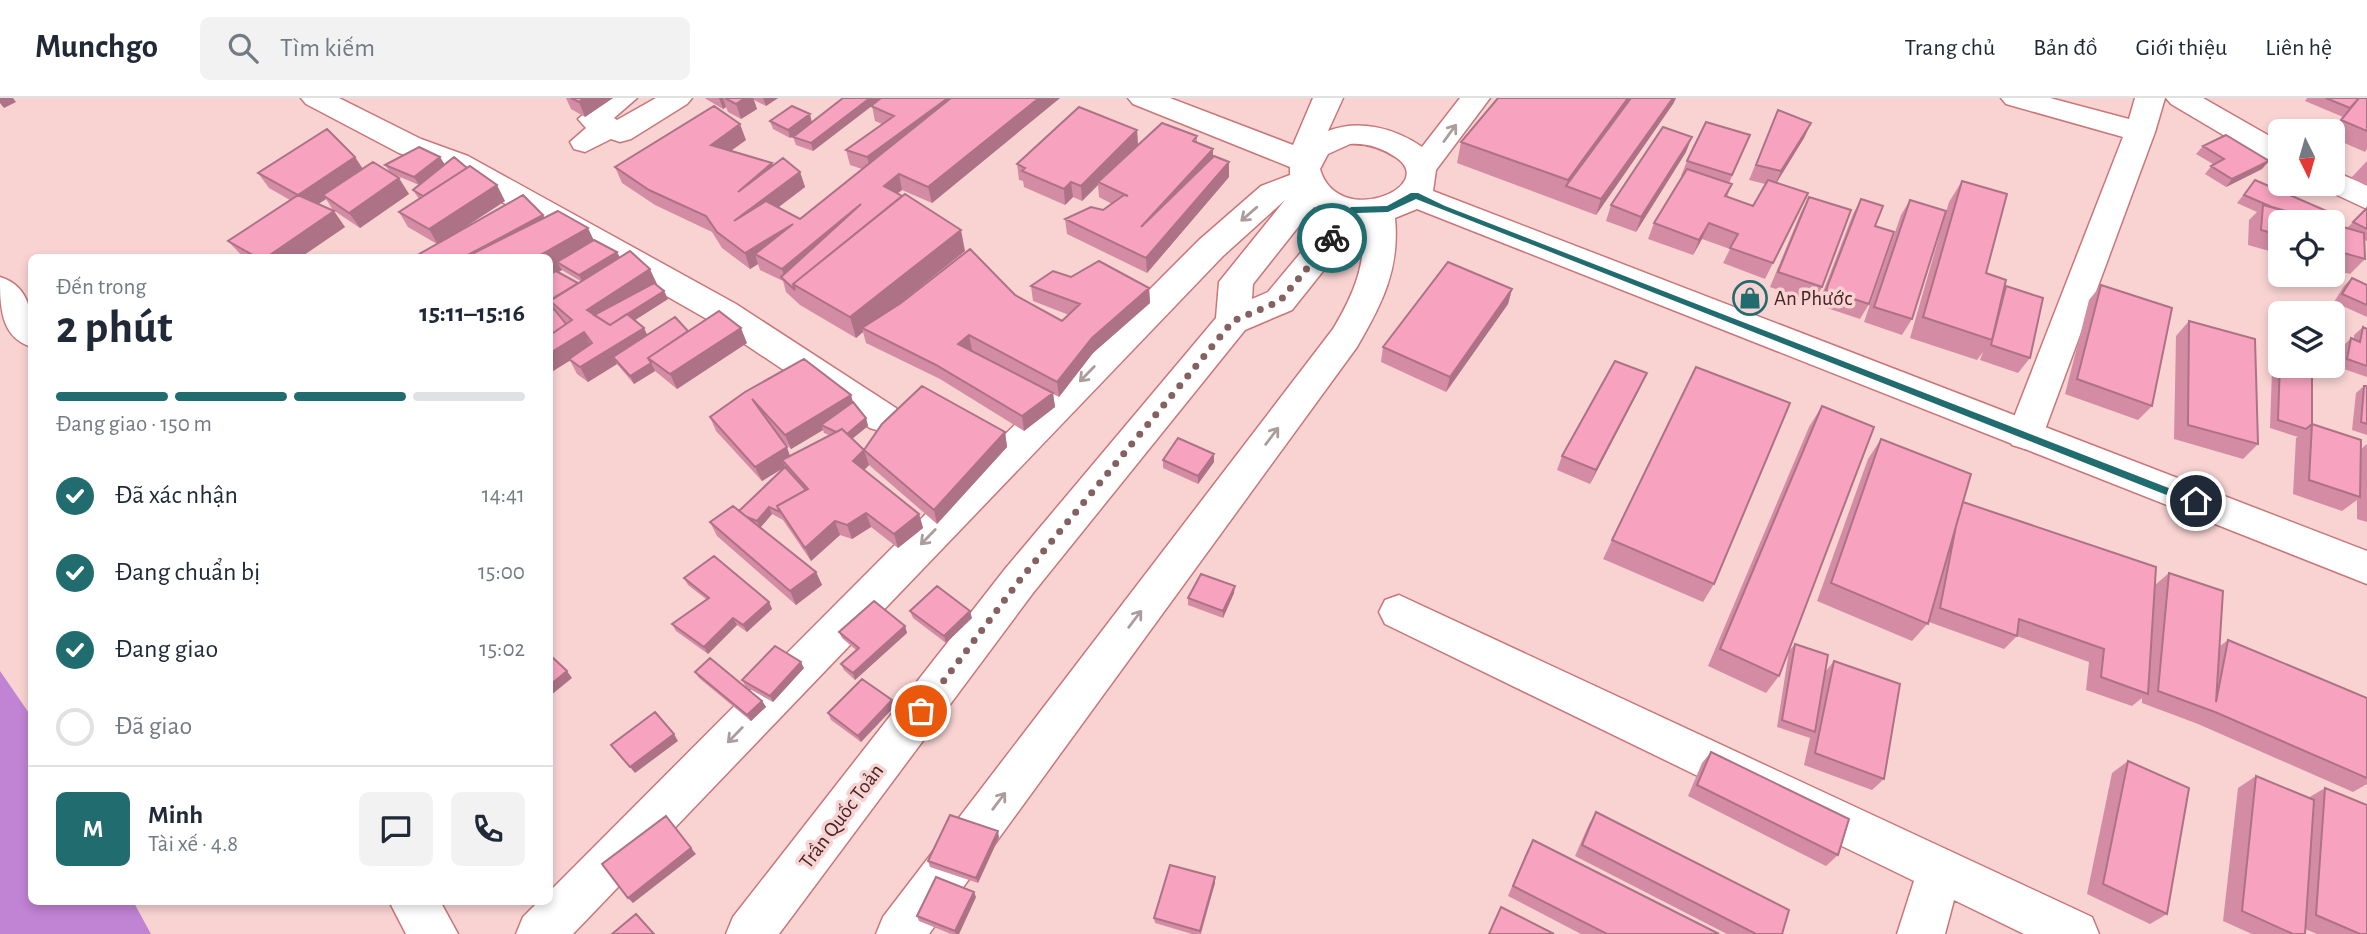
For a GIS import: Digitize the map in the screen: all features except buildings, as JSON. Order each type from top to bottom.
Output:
[{"type":"main road","points":[[622,98],[593,118],[596,135],[620,132],[689,101]]},
{"type":"main road","points":[[1143,98],[1309,172]]},
{"type":"main road","points":[[1328,98],[1308,141],[1309,172],[1329,202],[1366,210],[1405,203],[1475,98]]},
{"type":"main road","points":[[2016,98],[2140,132]]},
{"type":"main road","points":[[2025,435],[2140,132],[2150,98]]},
{"type":"main road","points":[[2181,98],[2268,148]]},
{"type":"main road","points":[[320,99],[410,146],[457,163],[582,236],[724,313],[883,418]]},
{"type":"main road","points":[[1233,321],[1236,282],[1309,172],[1316,147],[1330,140],[1364,134],[1401,144],[1414,154],[1418,181],[1441,208],[2367,568]]},
{"type":"main road","points":[[540,934],[1211,248],[1272,193],[1309,172]]},
{"type":"main road","points":[[2345,187],[2367,198]]},
{"type":"main road","points":[[900,934],[1345,338],[1375,287],[1383,245],[1366,210]]},
{"type":"main road","name":"Trần Quốc Toản","points":[[750,934],[790,885],[1019,581],[1233,321],[1280,301],[1366,210]]},
{"type":"main road","points":[[0,289],[28,329]]},
{"type":"main road","points":[[1399,612],[2076,934]]},
{"type":"main road","points":[[1921,934],[1940,870]]},
{"type":"main road","points":[[415,905],[434,934]]},
{"type":"shaded area","points":[[0,671],[28,712],[28,905],[135,905],[151,934],[0,934]]},
{"type":"way so far","points":[[921,711],[1019,581],[1233,321],[1280,301],[1332,238]]},
{"type":"place","name":"An Phước","points":[[1750,298]]},
{"type":"route","points":[[1332,238],[1354,210],[1388,209],[1405,203],[1415,195],[1441,208],[2196,501]]}]
